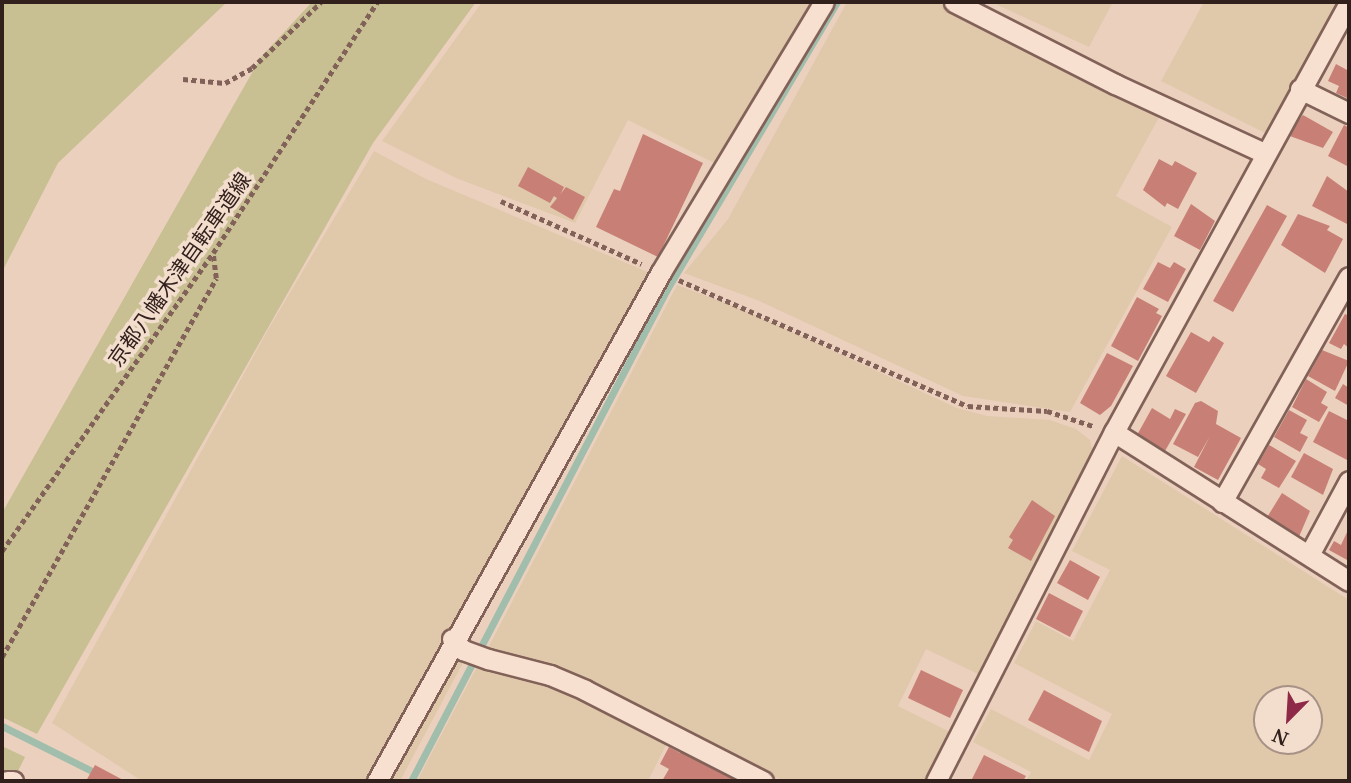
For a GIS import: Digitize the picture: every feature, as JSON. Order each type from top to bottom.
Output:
[{"type":"street","points":[[377,781],[452,639],[661,272],[824,2]]},
{"type":"street","points":[[954,2],[1115,85],[1264,153]]},
{"type":"street","points":[[936,781],[1114,432],[1264,153],[1349,2]]},
{"type":"street","points":[[1300,89],[1349,113]]},
{"type":"street","points":[[1222,502],[1349,277]]},
{"type":"street","points":[[1114,432],[1349,581]]},
{"type":"street","points":[[1308,555],[1349,481]]},
{"type":"street","points":[[452,639],[475,654],[550,675],[585,690],[763,781]]},
{"type":"street","points":[[7,781],[13,781]]},
{"type":"path","points":[[183,79],[225,83],[252,68],[321,2]]},
{"type":"path","name":"京都八幡木津自転車道線","points":[[2,551],[213,253],[377,2]]},
{"type":"path","points":[[501,201],[968,406],[1047,411],[1114,432]]},
{"type":"path","points":[[2,657],[216,278],[213,253]]},
{"type":"shaded area","points":[[2,2],[227,2],[58,163],[2,272]]},
{"type":"shaded area","points":[[312,2],[476,2],[373,143],[37,734],[2,717],[2,513],[261,57]]},
{"type":"shaded area","points":[[482,2],[811,2],[718,165],[628,120],[575,223],[456,178],[382,141]]},
{"type":"shaded area","points":[[847,2],[940,2],[1163,110],[1116,196],[1172,227],[1070,412],[963,396],[757,300],[684,273],[728,219]]},
{"type":"shaded area","points":[[991,2],[1113,2],[1089,47]]},
{"type":"shaded area","points":[[1204,2],[1341,2],[1265,133],[1161,81]]},
{"type":"shaded area","points":[[374,151],[426,179],[650,273],[526,506],[460,613],[454,633],[465,659],[400,781],[142,781],[52,723],[269,328]]},
{"type":"shaded area","points":[[677,285],[749,312],[957,408],[987,416],[1050,420],[1076,429],[1090,440],[1093,452],[1087,468],[980,675],[926,649],[898,706],[950,732],[925,781],[783,781],[573,675],[488,648]]},
{"type":"shaded area","points":[[1122,456],[1349,600],[1349,781],[1026,781],[1031,772],[973,742],[991,709],[1089,760],[1112,714],[1014,663],[1036,621],[1073,641],[1110,570],[1072,551]]},
{"type":"shaded area","points":[[479,663],[559,687],[668,741],[648,781],[417,781]]},
{"type":"shaded area","points":[[2,746],[25,757],[13,781],[2,781]]},
{"type":"building","points":[[1336,64],[1349,71],[1349,99],[1336,93],[1339,86],[1328,81]]},
{"type":"building","points":[[1303,115],[1333,132],[1323,148],[1287,135]]},
{"type":"building","points":[[1344,125],[1349,128],[1349,167],[1328,156]]},
{"type":"building","points":[[643,134],[703,163],[658,257],[596,227],[614,189],[620,191]]},
{"type":"building","points":[[1159,159],[1172,166],[1175,161],[1197,173],[1178,209],[1167,203],[1165,207],[1143,190]]},
{"type":"building","points":[[528,167],[564,187],[558,199],[554,196],[550,203],[518,186]]},
{"type":"building","points":[[1327,176],[1349,192],[1349,225],[1312,206]]},
{"type":"building","points":[[566,187],[585,197],[573,220],[550,207]]},
{"type":"building","points":[[1191,204],[1215,221],[1200,250],[1174,236]]},
{"type":"building","points":[[1267,205],[1287,216],[1233,312],[1213,301]]},
{"type":"building","points":[[1298,214],[1330,226],[1327,230],[1343,239],[1325,273],[1281,245]]},
{"type":"building","points":[[1158,262],[1170,268],[1174,262],[1186,269],[1168,302],[1143,289]]},
{"type":"building","points":[[1137,297],[1159,309],[1156,313],[1162,316],[1138,361],[1111,346]]},
{"type":"building","points":[[1345,314],[1349,316],[1349,348],[1344,344],[1341,349],[1329,343]]},
{"type":"building","points":[[1191,332],[1209,342],[1213,336],[1224,343],[1196,393],[1166,376]]},
{"type":"building","points":[[1322,350],[1349,361],[1335,391],[1308,376]]},
{"type":"building","points":[[1107,353],[1133,366],[1111,406],[1100,415],[1080,403]]},
{"type":"building","points":[[1306,379],[1327,392],[1321,403],[1328,407],[1319,422],[1292,407]]},
{"type":"building","points":[[1343,384],[1349,388],[1349,406],[1335,398]]},
{"type":"building","points":[[1201,401],[1218,411],[1216,424],[1241,438],[1218,480],[1194,467],[1210,436],[1198,457],[1173,444],[1195,403]]},
{"type":"building","points":[[1152,408],[1170,419],[1175,409],[1186,414],[1165,451],[1137,435]]},
{"type":"building","points":[[1289,410],[1307,420],[1300,433],[1308,437],[1300,452],[1274,437]]},
{"type":"building","points":[[1329,411],[1349,421],[1349,461],[1313,442]]},
{"type":"building","points":[[1269,445],[1296,461],[1279,488],[1261,478],[1266,469],[1258,464]]},
{"type":"building","points":[[1304,453],[1333,469],[1323,495],[1291,477]]},
{"type":"building","points":[[1282,493],[1310,511],[1298,539],[1266,519]]},
{"type":"building","points":[[1032,500],[1055,516],[1031,561],[1008,548],[1013,540],[1009,537]]},
{"type":"building","points":[[1349,528],[1349,561],[1329,550],[1334,541],[1341,545]]},
{"type":"building","points":[[1070,560],[1100,577],[1088,600],[1057,583]]},
{"type":"building","points":[[1049,593],[1083,611],[1070,637],[1036,619]]},
{"type":"building","points":[[921,670],[963,690],[950,718],[908,698]]},
{"type":"building","points":[[1044,690],[1102,721],[1089,752],[1028,720]]},
{"type":"building","points":[[669,747],[680,753],[682,748],[733,775],[730,781],[662,781],[669,769],[660,764]]},
{"type":"building","points":[[984,755],[1026,776],[1023,781],[971,781]]},
{"type":"building","points":[[95,765],[125,781],[86,781]]},
{"type":"waterway","points":[[411,781],[666,291],[837,2]]},
{"type":"waterway","points":[[2,726],[112,781]]}]
